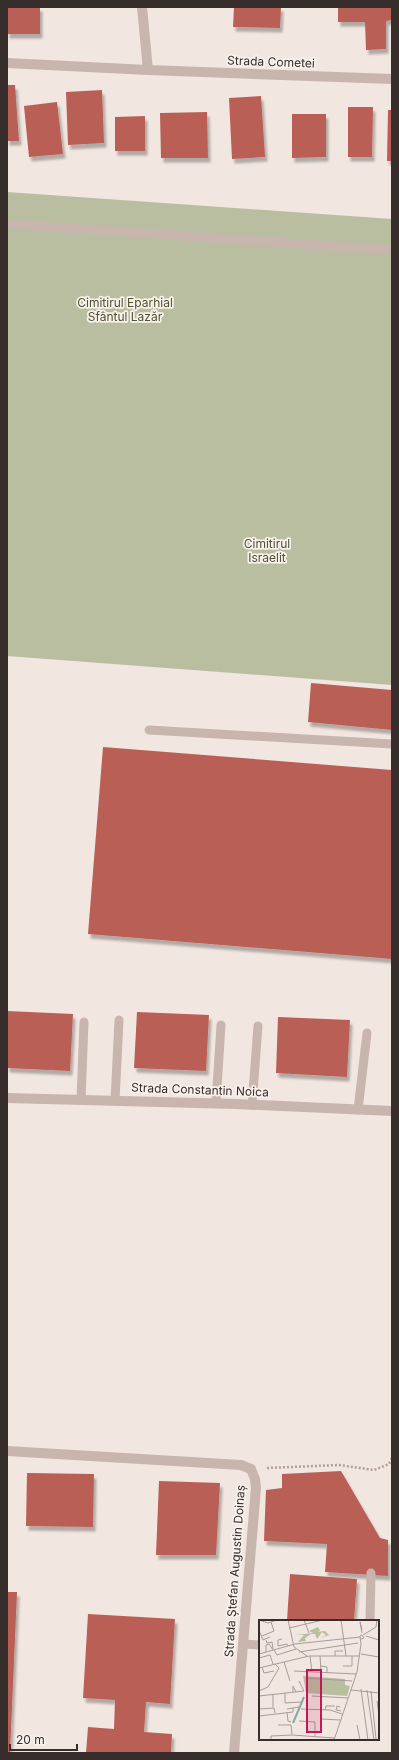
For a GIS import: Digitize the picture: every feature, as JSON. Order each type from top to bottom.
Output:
[{"type":"street","points":[[142,7],[148,70]]},
{"type":"street","name":"Strada Cometei","points":[[7,62],[148,70],[392,79]]},
{"type":"street","name":"Strada Constantin Noica","points":[[7,1098],[252,1104],[392,1111]]},
{"type":"street","name":"Strada Ștefan Augustin Doinaș","points":[[7,1451],[241,1465],[251,1469],[255,1479],[256,1488],[234,1753]]},
{"type":"lane","points":[[7,224],[392,250]]},
{"type":"lane","points":[[149,730],[392,744]]},
{"type":"lane","points":[[115,1101],[119,1020]]},
{"type":"lane","points":[[81,1100],[84,1022]]},
{"type":"lane","points":[[216,1103],[221,1025]]},
{"type":"lane","points":[[252,1104],[258,1026]]},
{"type":"lane","points":[[358,1110],[366,1033]]},
{"type":"lane","points":[[370,1620],[371,1574]]},
{"type":"lane","points":[[243,1644],[259,1645]]},
{"type":"path","points":[[251,1469],[338,1465],[374,1470],[389,1464],[392,1458]]},
{"type":"green space","points":[[7,192],[392,219],[392,685],[7,656]]},
{"type":"building","points":[[7,7],[40,7],[40,34],[7,34]]},
{"type":"building","points":[[234,7],[281,7],[280,28],[233,27]]},
{"type":"building","points":[[338,7],[392,7],[392,20],[386,21],[386,49],[366,50],[365,22],[338,22]]},
{"type":"building","points":[[7,85],[15,85],[19,141],[7,141]]},
{"type":"building","points":[[102,90],[104,143],[68,145],[66,92]]},
{"type":"building","points":[[261,96],[265,157],[232,159],[229,98]]},
{"type":"building","points":[[57,102],[63,154],[29,157],[24,106]]},
{"type":"building","points":[[348,107],[373,107],[372,157],[348,157]]},
{"type":"building","points":[[388,110],[392,110],[392,161],[387,161]]},
{"type":"building","points":[[207,112],[208,158],[161,158],[160,113]]},
{"type":"building","points":[[292,114],[326,114],[326,157],[292,158]]},
{"type":"building","points":[[145,116],[145,151],[115,151],[115,117]]},
{"type":"building","points":[[311,683],[392,690],[392,730],[308,722]]},
{"type":"building","points":[[103,747],[392,770],[392,959],[88,934]]},
{"type":"building","points":[[7,1011],[73,1014],[70,1071],[7,1068]]},
{"type":"building","points":[[137,1012],[209,1015],[206,1071],[134,1068]]},
{"type":"building","points":[[278,1017],[350,1020],[347,1077],[276,1073]]},
{"type":"building","points":[[341,1471],[380,1538],[388,1540],[388,1576],[325,1572],[327,1544],[264,1541],[266,1490],[282,1488],[282,1474]]},
{"type":"building","points":[[27,1473],[94,1474],[93,1527],[26,1526]]},
{"type":"building","points":[[159,1481],[220,1483],[216,1555],[156,1555]]},
{"type":"building","points":[[290,1574],[357,1579],[354,1620],[287,1620]]},
{"type":"building","points":[[7,1592],[17,1592],[10,1753],[7,1753]]},
{"type":"building","points":[[88,1614],[175,1619],[170,1704],[146,1702],[144,1732],[172,1734],[171,1753],[86,1753],[88,1727],[114,1729],[115,1700],[83,1698]]},
{"type":"park label","name":"Cimitirul Eparhial Sfântul Lazăr","points":[[125,310]]},
{"type":"park label","name":"Cimitirul Israelit","points":[[267,551]]}]
